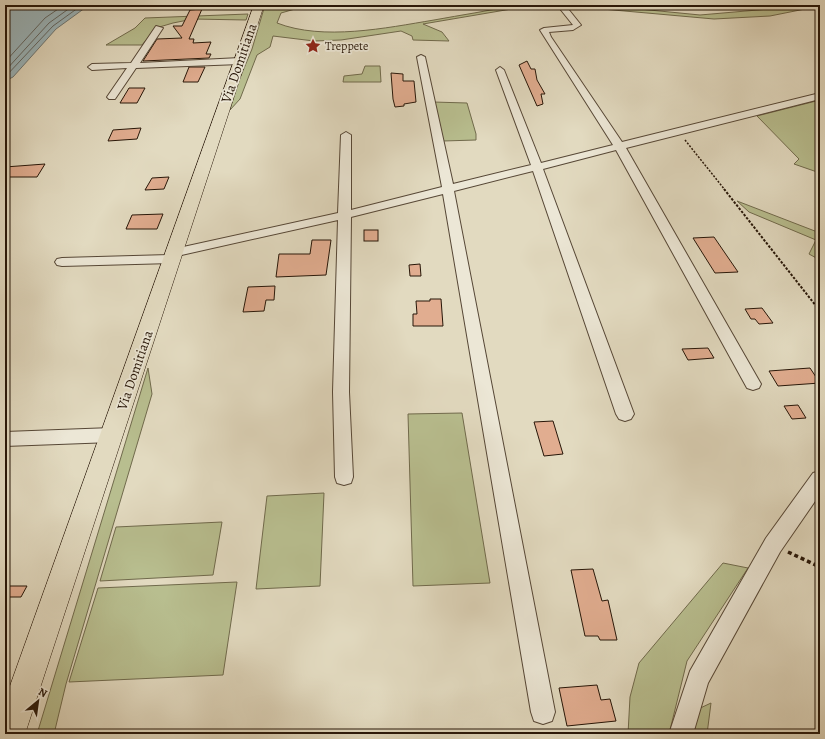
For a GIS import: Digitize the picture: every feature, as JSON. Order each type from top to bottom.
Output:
[{"type":"main road","name":"Via Domitiana","points":[[9,734],[259,5]]},
{"type":"street","points":[[561,5],[577,25],[573,28],[544,30],[620,147],[753,384]]},
{"type":"street","points":[[112,97],[159,28]]},
{"type":"street","points":[[421,57],[448,190],[543,712]]},
{"type":"street","points":[[92,67],[240,61]]},
{"type":"street","points":[[500,70],[537,167],[625,414]]},
{"type":"street","points":[[62,262],[173,256],[448,190],[820,96]]},
{"type":"street","points":[[344,477],[342,392],[346,135]]},
{"type":"street","points":[[5,439],[112,435]]},
{"type":"street","points":[[681,734],[698,679],[773,545],[820,479]]},
{"type":"path","points":[[679,132],[820,311]]},
{"type":"path","points":[[773,545],[820,567]]},
{"type":"green space","points":[[265,5],[269,5],[269,8],[302,7],[281,13],[277,23],[314,31],[334,32],[396,26],[515,5],[535,5],[423,24],[442,32],[449,41],[413,40],[412,36],[401,31],[341,40],[314,41],[273,36],[270,47],[257,55],[240,99],[230,110],[235,90],[252,49]]},
{"type":"green space","points":[[581,5],[700,15],[815,5],[820,6],[770,16],[714,19],[591,8]]},
{"type":"green space","points":[[248,14],[246,20],[193,19],[173,23],[156,28],[142,45],[106,45],[135,28],[145,18]]},
{"type":"green space","points":[[365,66],[380,66],[381,82],[343,82],[344,76],[362,74]]},
{"type":"green space","points":[[820,100],[820,173],[794,164],[799,159],[757,116]]},
{"type":"green space","points":[[433,102],[467,103],[476,134],[476,140],[443,141]]},
{"type":"green space","points":[[737,201],[820,233],[820,260],[809,254],[816,240],[749,212]]},
{"type":"green space","points":[[148,368],[152,394],[66,684],[54,734],[37,734]]},
{"type":"green space","points":[[462,413],[490,583],[413,586],[408,414]]},
{"type":"green space","points":[[324,493],[320,586],[256,589],[267,496]]},
{"type":"green space","points":[[222,522],[213,575],[100,581],[116,527]]},
{"type":"green space","points":[[723,563],[748,568],[687,661],[669,734],[628,734],[630,697],[639,663]]},
{"type":"green space","points":[[237,582],[223,675],[69,682],[98,588]]},
{"type":"green space","points":[[711,703],[707,734],[690,734],[694,711]]},
{"type":"water","points":[[5,5],[89,5],[56,29],[13,77],[5,81]]},
{"type":"building","points":[[202,9],[189,39],[194,39],[193,43],[211,42],[206,54],[211,54],[209,58],[143,61],[157,39],[182,38],[173,26],[182,26],[190,10]]},
{"type":"building","points":[[527,61],[531,69],[535,69],[537,80],[545,94],[541,94],[543,104],[537,106],[519,65]]},
{"type":"building","points":[[189,67],[205,67],[198,82],[183,82]]},
{"type":"building","points":[[391,73],[403,74],[403,81],[414,81],[416,102],[395,107]]},
{"type":"building","points":[[129,88],[145,88],[137,103],[120,103]]},
{"type":"building","points":[[141,128],[137,139],[108,141],[113,130]]},
{"type":"building","points":[[45,164],[37,177],[5,177],[5,167]]},
{"type":"building","points":[[169,177],[164,189],[145,190],[152,178]]},
{"type":"building","points":[[163,214],[157,229],[126,229],[132,215]]},
{"type":"building","points":[[364,230],[378,230],[378,241],[364,241]]},
{"type":"building","points":[[714,237],[738,272],[715,273],[693,238]]},
{"type":"building","points":[[312,240],[331,240],[326,275],[276,277],[279,254],[310,254]]},
{"type":"building","points":[[420,264],[421,276],[410,276],[409,265]]},
{"type":"building","points":[[275,286],[274,300],[266,300],[264,311],[243,312],[248,287]]},
{"type":"building","points":[[430,299],[441,299],[443,326],[413,326],[413,314],[417,314],[416,301],[430,301]]},
{"type":"building","points":[[762,308],[773,323],[759,324],[755,319],[751,319],[745,309]]},
{"type":"building","points":[[708,348],[714,358],[688,360],[682,349]]},
{"type":"building","points":[[810,368],[820,383],[778,386],[769,371]]},
{"type":"building","points":[[798,405],[806,418],[792,419],[784,406]]},
{"type":"building","points":[[553,421],[563,454],[544,456],[534,422]]},
{"type":"building","points":[[593,569],[602,601],[608,600],[617,640],[600,640],[598,636],[585,636],[571,570]]},
{"type":"building","points":[[5,586],[27,586],[21,597],[5,597]]},
{"type":"building","points":[[597,685],[601,700],[610,699],[616,721],[567,726],[559,688]]},
{"type":"place","name":"Treppete","points":[[313,46]]}]
